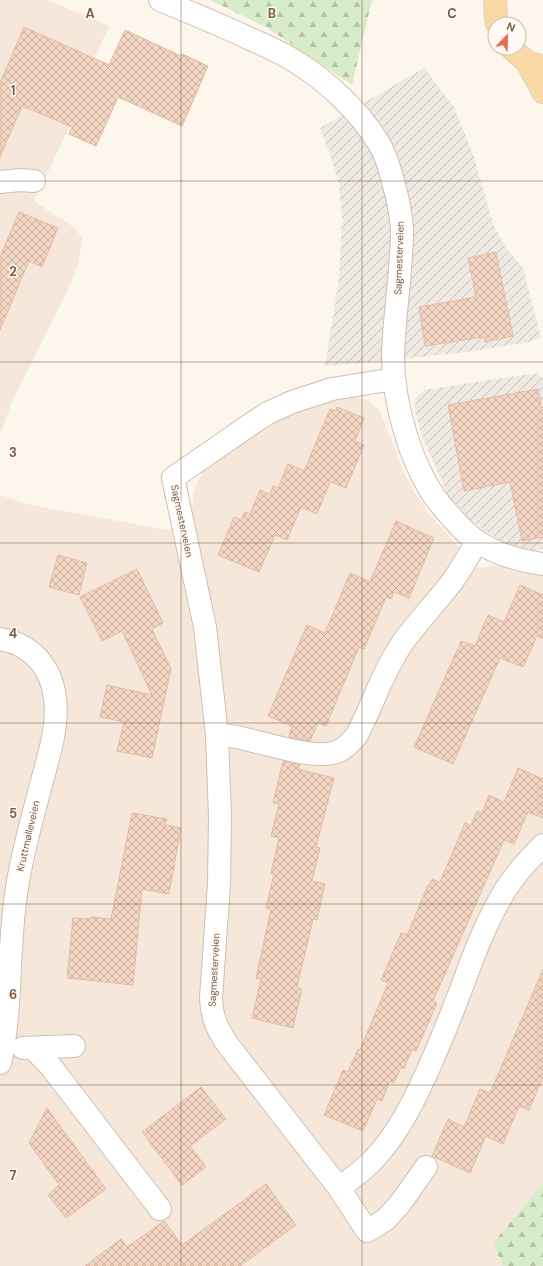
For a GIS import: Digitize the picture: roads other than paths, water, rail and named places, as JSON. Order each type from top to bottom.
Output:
[{"type":"main road","points":[[495,0],[496,16]]},
{"type":"main road","points":[[523,56],[535,64],[543,92]]},
{"type":"street","name":"Sagmesterveien","points":[[160,0],[275,50],[297,62],[338,94],[362,120],[379,143],[388,164],[398,198],[402,230],[394,331],[394,379],[399,411],[408,441],[423,478],[440,504],[461,527],[477,541],[494,550],[511,557],[543,564]]},
{"type":"street","points":[[0,182],[20,180],[34,181]]},
{"type":"street","name":"Sagmesterveien","points":[[394,379],[332,389],[292,402],[268,413],[173,478],[205,627],[217,735],[220,816],[219,884],[211,998],[215,1024],[228,1045],[339,1188],[367,1231],[385,1220],[399,1205],[426,1167]]},
{"type":"street","points":[[217,735],[244,738],[297,751],[327,754],[338,752],[352,742],[357,735],[380,682],[397,652],[464,565],[477,541]]},
{"type":"street","name":"Kruttmølleveien","points":[[0,639],[21,645],[33,653],[41,661],[47,670],[52,683],[56,708],[53,734],[34,810],[17,889],[11,934],[8,1001],[2,1055]]},
{"type":"street","points":[[339,1188],[364,1169],[375,1158],[388,1143],[401,1122],[416,1096],[434,1057],[476,951],[498,902],[517,874],[543,845]]},
{"type":"street","points":[[2,1055],[33,1048],[74,1046]]},
{"type":"street","points":[[33,1048],[52,1068],[160,1209]]}]
